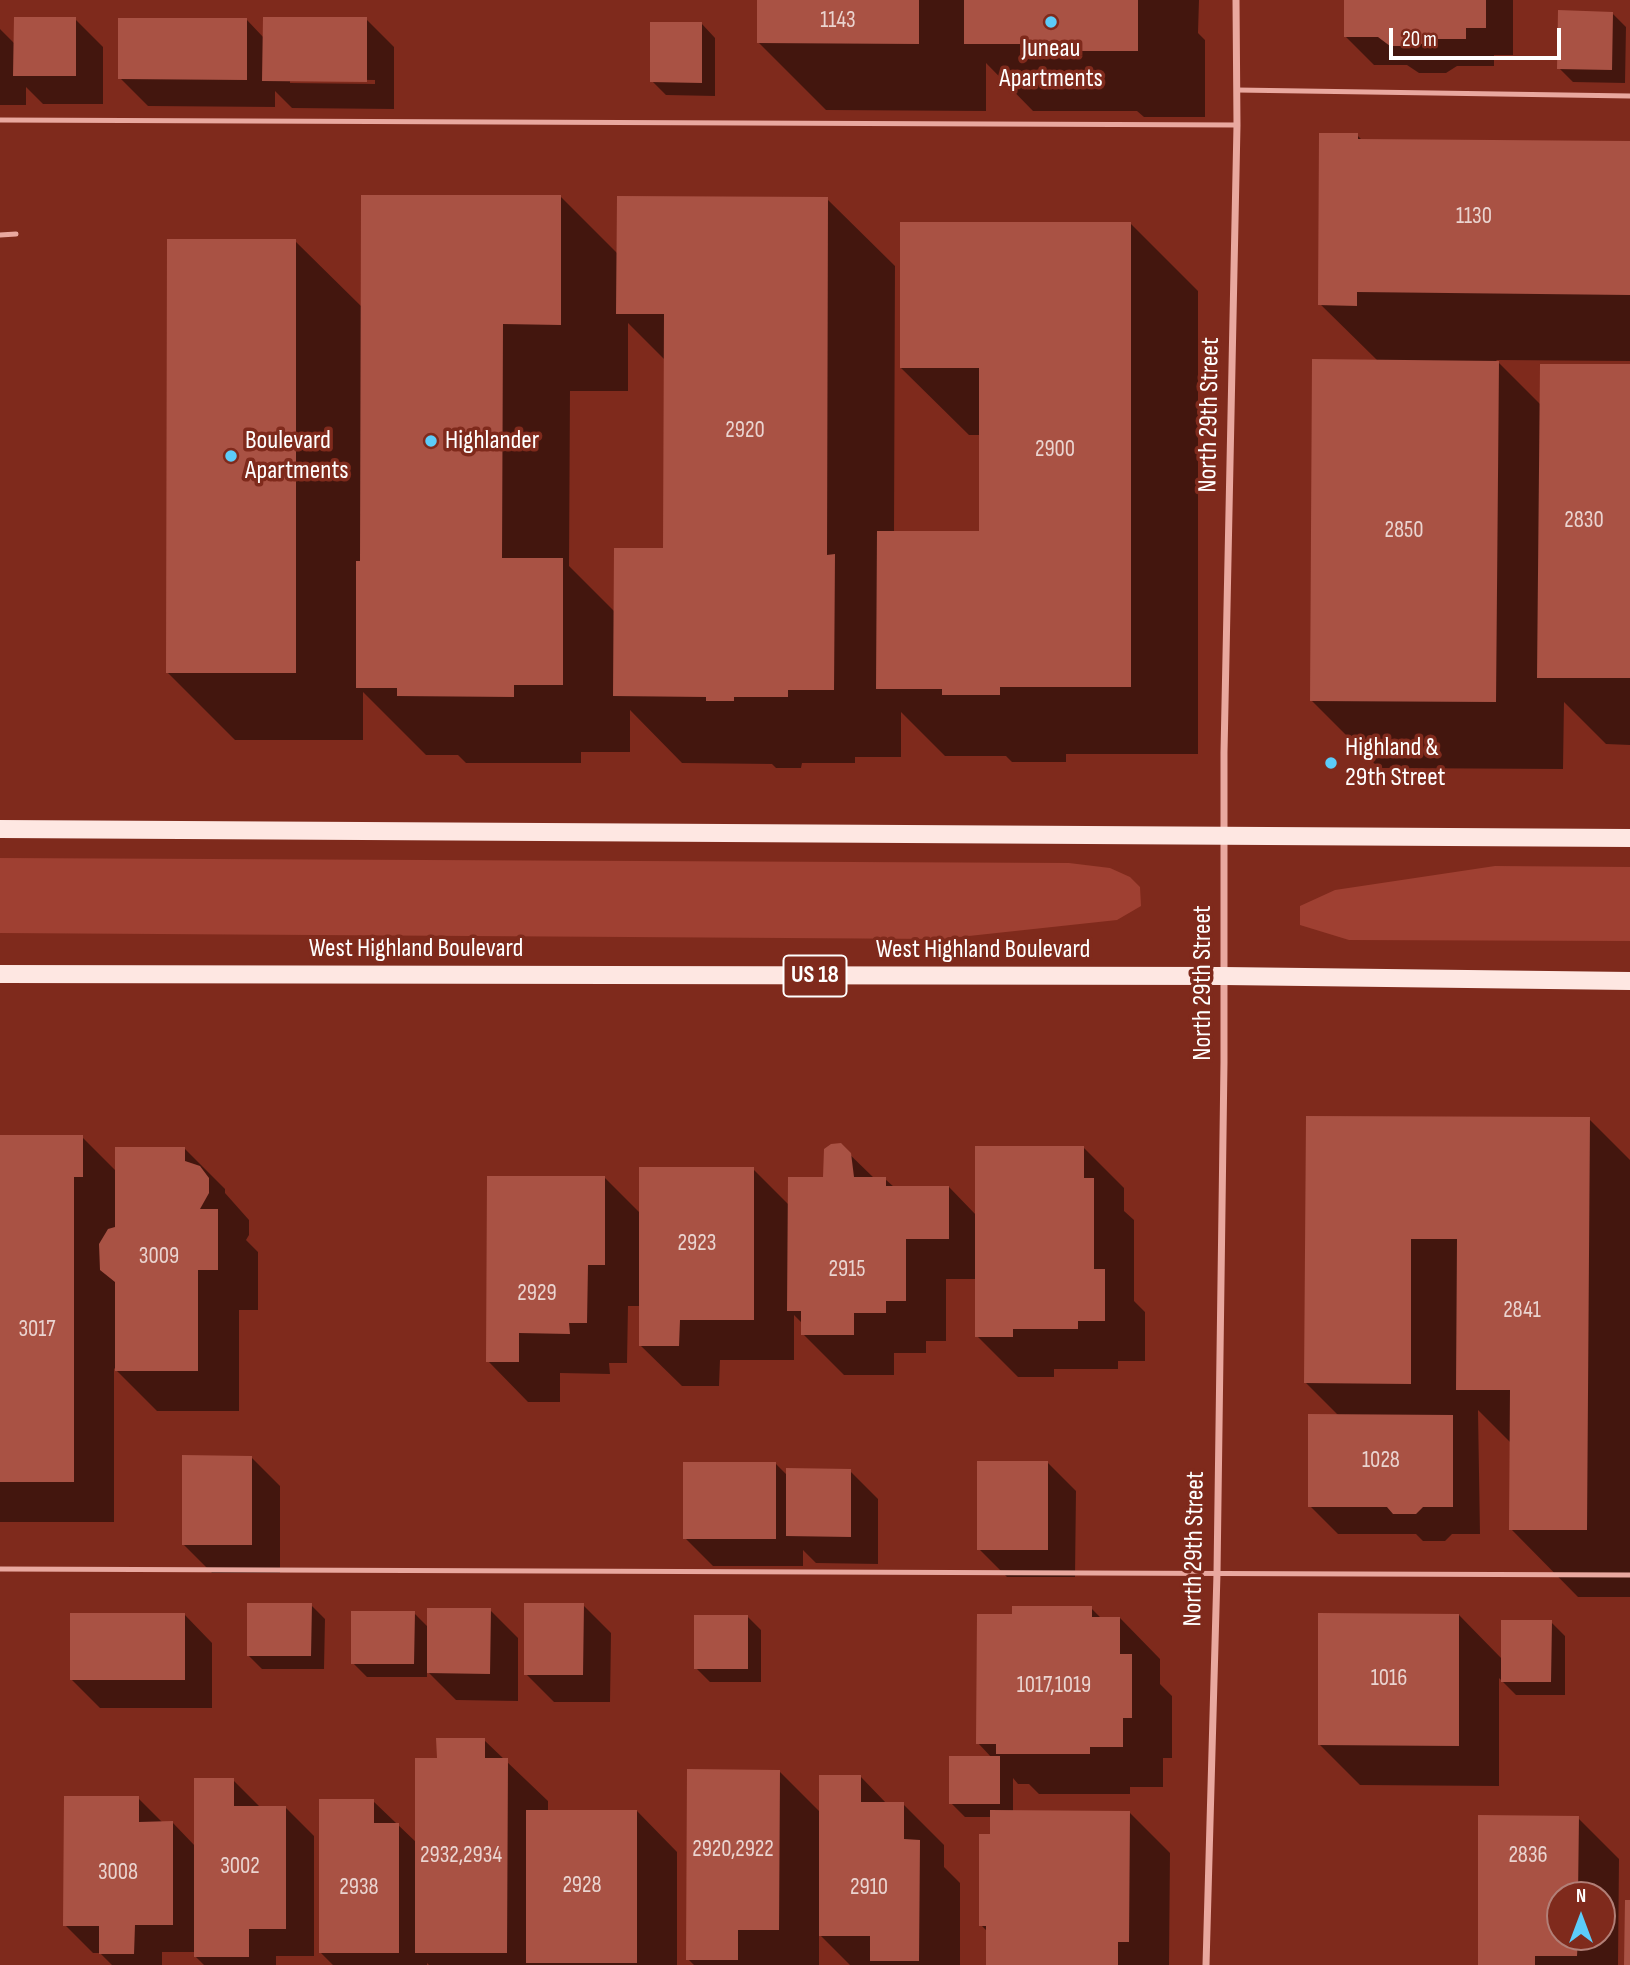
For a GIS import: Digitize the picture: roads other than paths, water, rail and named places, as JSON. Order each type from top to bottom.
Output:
[{"type":"main road","points":[[0,829],[1630,838]]},
{"type":"main road","name":"West Highland Boulevard","points":[[0,974],[1224,976],[1630,981]]},
{"type":"street","name":"North 29th Street","points":[[1206,1965],[1217,1573],[1224,836],[1237,125],[1236,0]]},
{"type":"lane","points":[[1237,90],[1630,96]]},
{"type":"lane","points":[[0,120],[1237,125]]},
{"type":"lane","points":[[0,235],[16,234]]},
{"type":"lane","points":[[0,1569],[1630,1575]]},
{"type":"place","name":"Juneau Apartments","points":[[1051,22]]},
{"type":"place","name":"Highlander","points":[[431,441]]},
{"type":"place","name":"Boulevard Apartments","points":[[231,456]]},
{"type":"place","name":"Highland & 29th Street","points":[[1331,763]]}]
